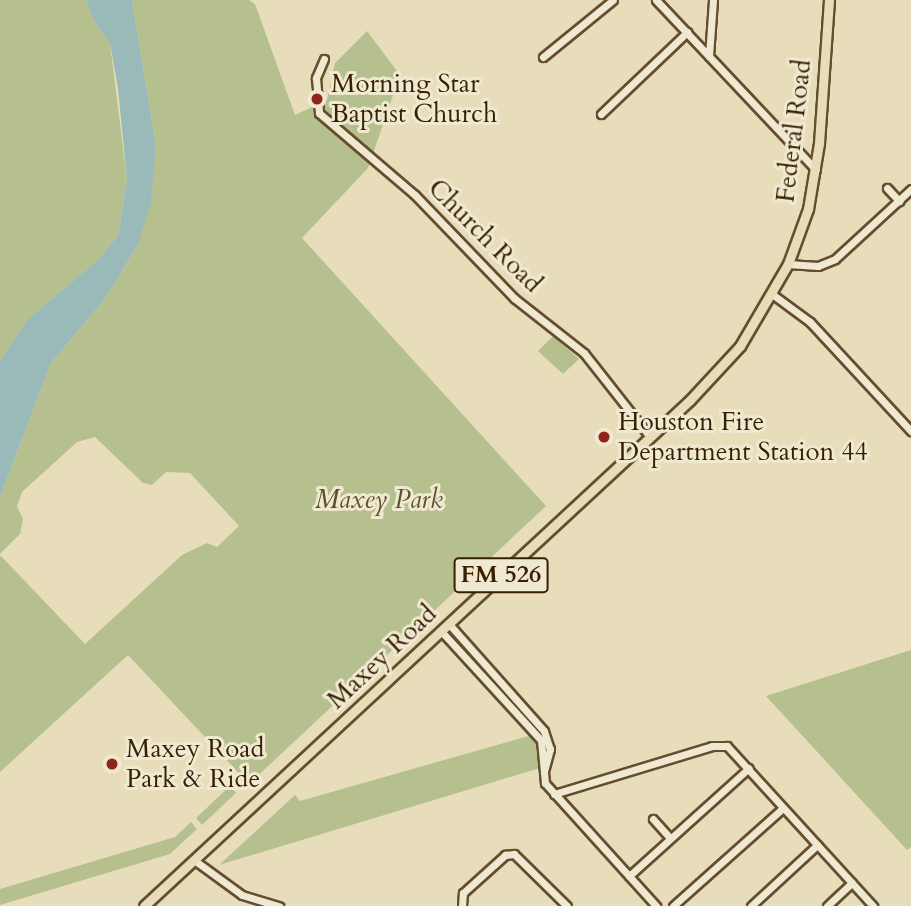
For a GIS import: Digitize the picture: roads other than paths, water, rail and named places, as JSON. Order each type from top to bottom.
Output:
[{"type":"main road","name":"Federal Road","points":[[788,264],[816,170],[829,0]]},
{"type":"main road","name":"Maxey Road","points":[[144,906],[718,372],[772,295],[788,264]]},
{"type":"street","points":[[543,57],[613,0]]},
{"type":"street","points":[[656,0],[816,170]]},
{"type":"street","points":[[709,56],[713,0]]},
{"type":"street","points":[[601,114],[687,32]]},
{"type":"street","name":"Church Road","points":[[324,59],[316,78],[319,113],[415,195],[514,298],[584,353],[650,437]]},
{"type":"street","points":[[887,188],[899,201]]},
{"type":"street","points":[[788,264],[818,266],[835,259],[911,189]]},
{"type":"street","points":[[772,295],[810,323],[911,431]]},
{"type":"street","points":[[445,627],[496,676],[544,731],[550,749],[544,771]]},
{"type":"street","points":[[445,627],[488,682],[540,740],[545,783],[656,906]]},
{"type":"street","points":[[488,682],[496,676]]},
{"type":"street","points":[[554,794],[712,746],[727,746],[873,906]]},
{"type":"street","points":[[629,876],[749,768]]},
{"type":"street","points":[[673,906],[783,808]]},
{"type":"street","points":[[653,819],[670,838]]},
{"type":"street","points":[[751,906],[817,845]]},
{"type":"street","points":[[462,906],[463,893],[505,855],[514,854],[567,906]]},
{"type":"street","points":[[194,860],[242,895],[279,906]]},
{"type":"street","points":[[827,906],[852,883]]},
{"type":"water","points":[[86,0],[132,0],[156,147],[151,201],[138,245],[104,300],[51,363],[0,497],[0,361],[27,320],[100,258],[118,235],[127,179],[118,89],[110,43],[96,25]]},
{"type":"place","name":"Morning Star Baptist Church","points":[[317,99]]},
{"type":"place","name":"Houston Fire Department Station 44","points":[[604,437]]},
{"type":"place","name":"Maxey Road Park & Ride","points":[[112,764]]},
{"type":"park label","name":"Maxey Park","points":[[379,500]]}]
